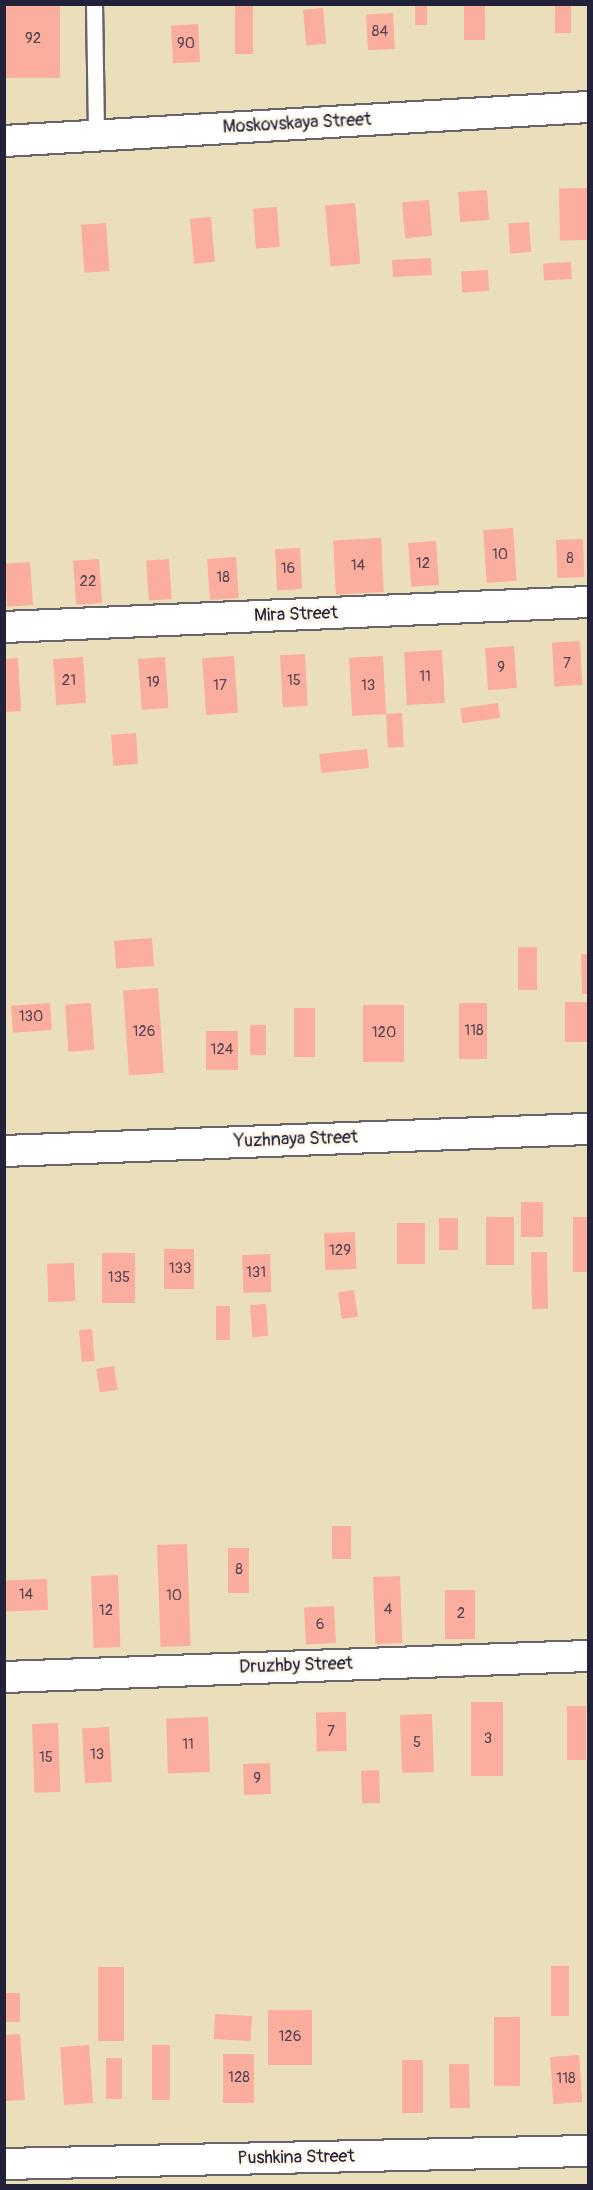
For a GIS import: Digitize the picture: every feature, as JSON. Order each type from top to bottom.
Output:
[{"type":"street","name":"Moskovskaya Street","points":[[4,141],[588,107]]},
{"type":"street","name":"Mira Street","points":[[4,627],[588,602]]},
{"type":"street","name":"Yuzhnaya Street","points":[[4,1151],[588,1129]]},
{"type":"street","name":"Druzhby Street","points":[[4,1677],[588,1656]]},
{"type":"street","name":"Pushkina Street","points":[[4,2164],[588,2151]]},
{"type":"lane","points":[[94,4],[96,136]]},
{"type":"building","points":[[5,4],[60,4],[60,78],[5,78]]},
{"type":"building","points":[[464,4],[485,4],[485,40],[464,40]]},
{"type":"building","points":[[555,4],[571,4],[571,33],[555,33]]},
{"type":"building","points":[[415,5],[427,5],[427,25],[415,25]]},
{"type":"building","points":[[235,6],[253,6],[253,54],[235,54]]},
{"type":"building","points":[[323,8],[326,44],[306,46],[303,10]]},
{"type":"building","points":[[393,13],[395,49],[368,50],[366,14]]},
{"type":"building","points":[[198,24],[200,62],[173,63],[171,25]]},
{"type":"building","points":[[559,188],[587,188],[588,240],[560,240]]},
{"type":"building","points":[[487,190],[489,220],[460,222],[458,192]]},
{"type":"building","points":[[429,200],[432,236],[405,238],[402,202]]},
{"type":"building","points":[[355,203],[360,264],[330,266],[325,206]]},
{"type":"building","points":[[277,207],[280,247],[256,249],[253,209]]},
{"type":"building","points":[[211,217],[215,262],[194,264],[190,219]]},
{"type":"building","points":[[529,222],[531,252],[510,253],[508,223]]},
{"type":"building","points":[[106,223],[109,271],[84,273],[81,225]]},
{"type":"building","points":[[431,258],[432,275],[393,277],[392,260]]},
{"type":"building","points":[[571,262],[572,279],[544,280],[543,263]]},
{"type":"building","points":[[488,270],[489,291],[462,292],[461,271]]},
{"type":"building","points":[[513,528],[517,581],[487,583],[483,530]]},
{"type":"building","points":[[381,538],[384,592],[336,594],[333,541]]},
{"type":"building","points":[[583,539],[584,577],[557,578],[556,540]]},
{"type":"building","points":[[436,541],[439,585],[411,587],[408,543]]},
{"type":"building","points":[[300,548],[302,589],[277,590],[275,549]]},
{"type":"building","points":[[236,557],[239,598],[210,600],[207,559]]},
{"type":"building","points":[[99,559],[102,603],[76,605],[73,561]]},
{"type":"building","points":[[169,559],[172,599],[149,601],[146,561]]},
{"type":"building","points":[[30,562],[33,605],[7,607],[4,564]]},
{"type":"building","points":[[580,641],[582,685],[554,686],[552,642]]},
{"type":"building","points":[[514,646],[517,688],[488,690],[485,648]]},
{"type":"building","points":[[442,650],[445,703],[407,705],[404,652]]},
{"type":"building","points":[[305,654],[308,706],[283,707],[280,655]]},
{"type":"building","points":[[234,656],[238,713],[206,715],[202,658]]},
{"type":"building","points":[[383,656],[386,714],[352,716],[349,658]]},
{"type":"building","points":[[83,657],[86,703],[56,705],[53,659]]},
{"type":"building","points":[[165,657],[169,708],[142,710],[138,659]]},
{"type":"building","points":[[18,658],[21,711],[4,712],[4,659]]},
{"type":"building","points":[[498,703],[500,718],[462,723],[460,708]]},
{"type":"building","points":[[402,713],[404,747],[388,748],[386,714]]},
{"type":"building","points":[[136,733],[138,764],[113,766],[111,735]]},
{"type":"building","points":[[367,749],[369,768],[321,773],[319,754]]},
{"type":"building","points":[[152,938],[154,966],[116,969],[114,941]]},
{"type":"building","points":[[518,947],[537,947],[537,990],[518,990]]},
{"type":"building","points":[[581,954],[588,954],[588,994],[582,994]]},
{"type":"building","points":[[158,988],[164,1073],[129,1075],[123,990]]},
{"type":"building","points":[[565,1002],[588,1002],[588,1042],[565,1042]]},
{"type":"building","points":[[50,1003],[52,1030],[13,1033],[11,1006]]},
{"type":"building","points":[[91,1003],[94,1050],[68,1052],[65,1005]]},
{"type":"building","points":[[459,1003],[487,1003],[487,1059],[459,1059]]},
{"type":"building","points":[[363,1005],[404,1005],[404,1062],[363,1062]]},
{"type":"building","points":[[294,1008],[315,1008],[315,1057],[294,1057]]},
{"type":"building","points":[[250,1025],[266,1025],[266,1055],[250,1055]]},
{"type":"building","points":[[206,1031],[238,1031],[238,1070],[206,1070]]},
{"type":"building","points":[[521,1202],[543,1202],[543,1237],[521,1237]]},
{"type":"building","points":[[486,1217],[514,1217],[514,1265],[486,1265]]},
{"type":"building","points":[[573,1217],[588,1217],[588,1272],[573,1272]]},
{"type":"building","points":[[439,1218],[458,1218],[458,1250],[439,1250]]},
{"type":"building","points":[[397,1223],[425,1223],[425,1264],[397,1264]]},
{"type":"building","points":[[355,1232],[356,1269],[325,1270],[324,1233]]},
{"type":"building","points":[[164,1249],[194,1249],[194,1289],[164,1289]]},
{"type":"building","points":[[531,1252],[547,1252],[548,1309],[532,1309]]},
{"type":"building","points":[[102,1253],[135,1253],[135,1303],[102,1303]]},
{"type":"building","points":[[270,1254],[271,1292],[243,1293],[242,1255]]},
{"type":"building","points":[[74,1263],[75,1301],[48,1302],[47,1264]]},
{"type":"building","points":[[354,1290],[358,1317],[342,1319],[338,1292]]},
{"type":"building","points":[[266,1304],[268,1336],[252,1337],[250,1305]]},
{"type":"building","points":[[216,1306],[230,1306],[230,1340],[216,1340]]},
{"type":"building","points":[[92,1329],[95,1361],[82,1362],[79,1330]]},
{"type":"building","points":[[114,1366],[118,1390],[100,1393],[96,1369]]},
{"type":"building","points":[[332,1526],[351,1526],[351,1559],[332,1559]]},
{"type":"building","points":[[187,1544],[191,1646],[161,1647],[157,1545]]},
{"type":"building","points":[[228,1548],[249,1548],[249,1593],[228,1593]]},
{"type":"building","points":[[118,1575],[121,1647],[94,1648],[91,1576]]},
{"type":"building","points":[[400,1576],[402,1643],[375,1644],[373,1577]]},
{"type":"building","points":[[47,1579],[48,1610],[5,1611],[4,1581]]},
{"type":"building","points":[[445,1590],[475,1590],[475,1639],[445,1639]]},
{"type":"building","points":[[334,1606],[336,1643],[306,1645],[304,1608]]},
{"type":"building","points":[[471,1702],[503,1702],[503,1776],[471,1776]]},
{"type":"building","points":[[567,1706],[586,1706],[586,1760],[567,1760]]},
{"type":"building","points":[[346,1712],[347,1751],[317,1752],[316,1713]]},
{"type":"building","points":[[432,1714],[434,1772],[402,1773],[400,1715]]},
{"type":"building","points":[[208,1717],[210,1772],[168,1773],[166,1718]]},
{"type":"building","points":[[58,1723],[60,1792],[34,1793],[32,1724]]},
{"type":"building","points":[[109,1727],[112,1782],[85,1783],[82,1728]]},
{"type":"building","points":[[270,1763],[271,1794],[244,1795],[243,1764]]},
{"type":"building","points":[[379,1770],[380,1803],[362,1804],[361,1771]]},
{"type":"building","points":[[551,1966],[569,1966],[569,2016],[551,2016]]},
{"type":"building","points":[[98,1967],[124,1967],[124,2041],[98,2041]]},
{"type":"building","points":[[4,1993],[20,1993],[20,2022],[4,2022]]},
{"type":"building","points":[[268,2010],[312,2010],[312,2065],[268,2065]]},
{"type":"building","points":[[215,2014],[252,2016],[251,2041],[214,2039]]},
{"type":"building","points":[[494,2017],[520,2017],[520,2086],[494,2086]]},
{"type":"building","points":[[20,2034],[25,2100],[4,2101],[4,2035]]},
{"type":"building","points":[[89,2045],[93,2103],[64,2105],[60,2047]]},
{"type":"building","points":[[152,2045],[170,2045],[170,2100],[152,2100]]},
{"type":"building","points":[[223,2054],[254,2054],[254,2103],[223,2103]]},
{"type":"building","points":[[579,2055],[582,2102],[553,2104],[550,2057]]},
{"type":"building","points":[[106,2058],[122,2058],[122,2099],[106,2099]]},
{"type":"building","points":[[402,2060],[423,2060],[423,2113],[402,2113]]},
{"type":"building","points":[[449,2064],[469,2064],[470,2108],[450,2108]]}]
